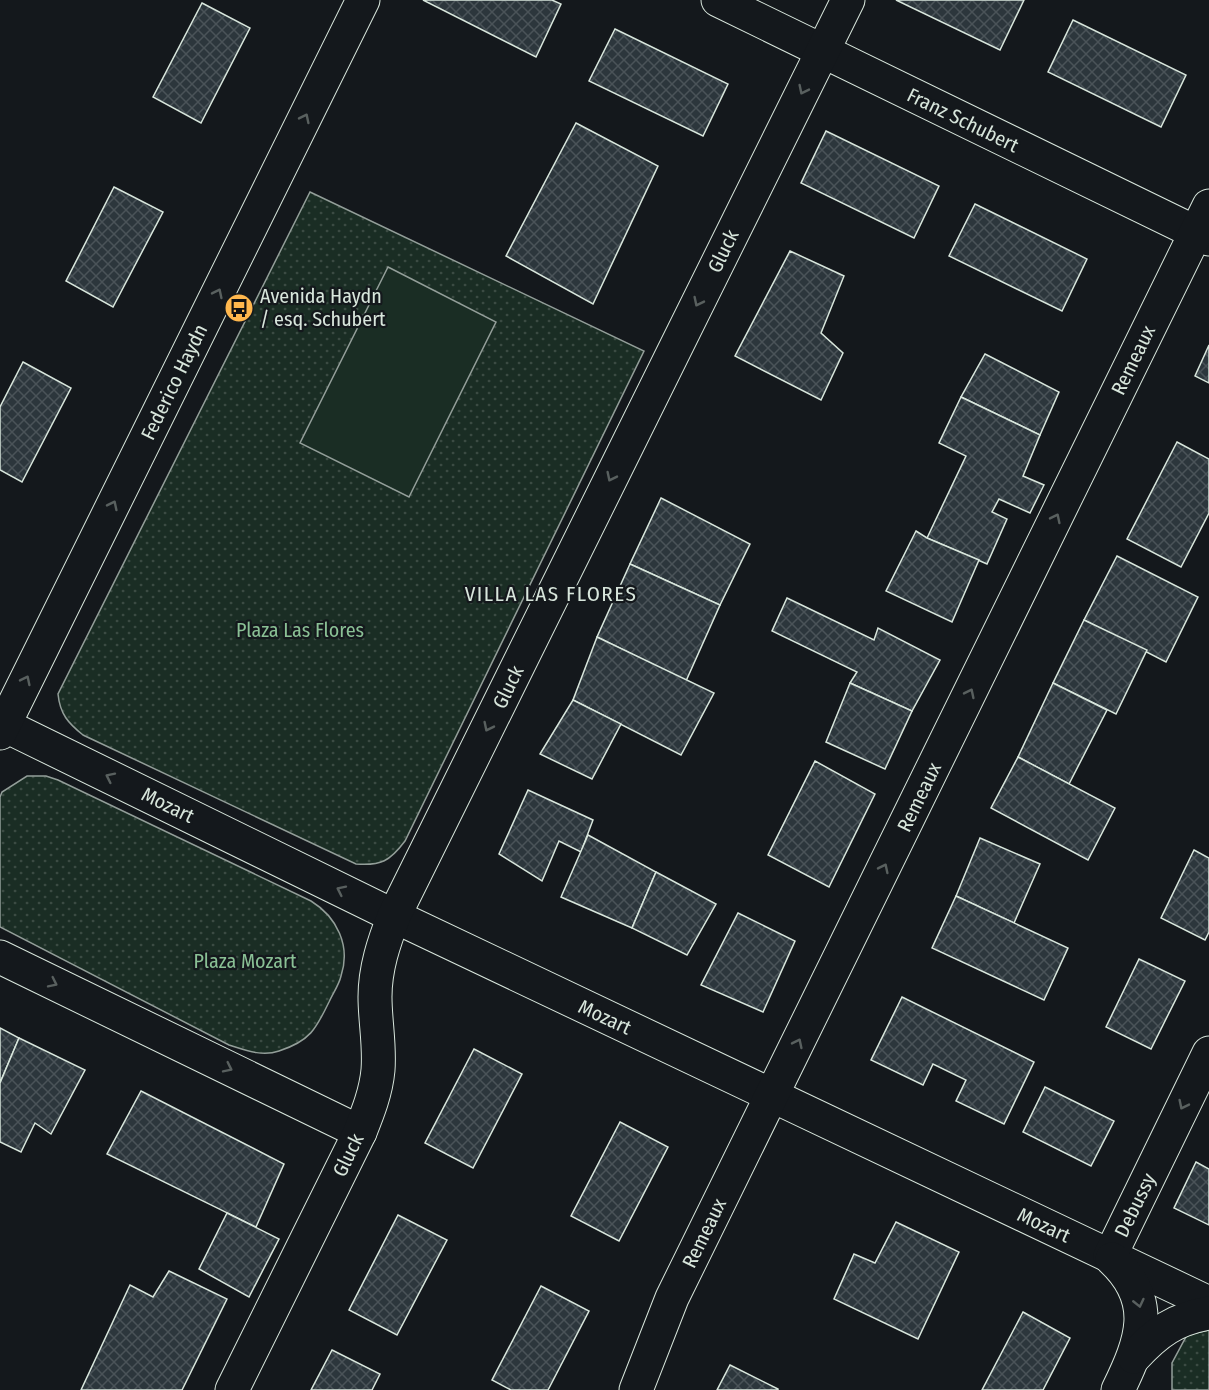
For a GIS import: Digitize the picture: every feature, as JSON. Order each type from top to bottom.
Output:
[{"type":"street","name":"Federico Haydn","points":[[2,729],[363,0]]},
{"type":"street","name":"Franz Schubert","points":[[718,0],[822,51],[1205,226]]},
{"type":"street","name":"Gluck","points":[[232,1390],[360,1132],[372,1103],[378,1072],[379,1048],[375,998],[377,971],[384,942],[394,916],[848,0]]},
{"type":"street","name":"Remeaux","points":[[636,1390],[672,1298],[1205,226]]},
{"type":"street","name":"Mozart","points":[[2,729],[1209,1303]]},
{"type":"street","points":[[0,957],[360,1132]]},
{"type":"street","name":"Debussy","points":[[1118,1390],[1134,1357],[1142,1324],[1141,1307],[1135,1288],[1124,1270],[1110,1256],[1209,1053]]},
{"type":"street","points":[[1134,1357],[1151,1338],[1173,1323],[1191,1316],[1209,1313]]},
{"type":"green space","name":"Plaza Las Flores","points":[[310,192],[644,351],[405,841],[389,858],[372,864],[356,864],[83,735],[66,718],[58,694]]},
{"type":"green space","points":[[388,267],[496,322],[409,497],[300,443]]},
{"type":"green space","name":"Plaza Mozart","points":[[27,776],[46,776],[58,780],[311,901],[328,915],[340,933],[344,965],[337,986],[311,1033],[298,1043],[273,1053],[254,1052],[229,1045],[0,927],[0,797],[2,792]]},
{"type":"green space","points":[[1209,1330],[1209,1390],[1172,1390],[1172,1363],[1187,1335]]},
{"type":"building","points":[[423,0],[552,0],[561,4],[536,57]]},
{"type":"building","points":[[896,0],[1024,0],[1000,50]]},
{"type":"building","points":[[202,3],[250,28],[201,123],[153,97]]},
{"type":"building","points":[[1073,20],[1186,75],[1161,127],[1048,72]]},
{"type":"building","points":[[615,29],[728,84],[703,136],[589,81]]},
{"type":"building","points":[[576,123],[658,166],[593,304],[506,256]]},
{"type":"building","points":[[826,131],[939,186],[914,238],[801,183]]},
{"type":"building","points":[[114,187],[163,212],[113,307],[66,281]]},
{"type":"building","points":[[975,204],[1087,259],[1062,311],[949,256]]},
{"type":"building","points":[[790,251],[844,276],[821,333],[843,353],[821,400],[735,356]]},
{"type":"building","points":[[1209,345],[1209,383],[1195,376]]},
{"type":"building","points":[[985,354],[1059,392],[1040,435],[961,397]]},
{"type":"building","points":[[23,362],[71,388],[22,482],[0,470],[0,407]]},
{"type":"building","points":[[961,397],[1040,435],[1023,476],[1044,485],[1030,513],[999,499],[992,512],[1007,519],[987,564],[927,538],[966,456],[939,443]]},
{"type":"building","points":[[1177,442],[1209,459],[1209,513],[1181,567],[1127,539]]},
{"type":"building","points":[[661,498],[750,544],[720,605],[630,564]]},
{"type":"building","points":[[916,531],[979,560],[952,622],[886,591]]},
{"type":"building","points":[[1117,556],[1198,597],[1166,662],[1084,620]]},
{"type":"building","points":[[630,564],[720,605],[686,681],[597,637]]},
{"type":"building","points":[[787,598],[874,640],[878,628],[940,660],[912,711],[850,683],[857,672],[772,631]]},
{"type":"building","points":[[1084,620],[1147,650],[1116,714],[1053,683]]},
{"type":"building","points":[[597,637],[714,693],[681,755],[573,700]]},
{"type":"building","points":[[850,683],[912,711],[885,769],[826,742]]},
{"type":"building","points":[[1053,683],[1107,710],[1069,784],[1018,757]]},
{"type":"building","points":[[573,700],[621,724],[592,779],[540,754]]},
{"type":"building","points":[[1018,757],[1115,808],[1088,860],[991,808]]},
{"type":"building","points":[[815,761],[875,794],[829,887],[768,855]]},
{"type":"building","points":[[528,790],[593,820],[581,852],[559,841],[542,881],[499,854]]},
{"type":"building","points":[[588,835],[656,872],[632,928],[561,897]]},
{"type":"building","points":[[980,838],[1040,864],[1014,923],[956,896]]},
{"type":"building","points":[[1194,850],[1209,858],[1209,932],[1205,940],[1161,918]]},
{"type":"building","points":[[656,872],[716,904],[687,955],[632,928]]},
{"type":"building","points":[[956,896],[1068,948],[1044,1000],[932,948]]},
{"type":"building","points":[[738,913],[795,941],[763,1012],[701,985]]},
{"type":"building","points":[[1139,959],[1185,981],[1151,1049],[1106,1027]]},
{"type":"building","points":[[902,997],[1034,1062],[1004,1124],[956,1101],[966,1080],[933,1064],[923,1085],[871,1060]]},
{"type":"building","points":[[0,1028],[19,1038],[0,1083]]},
{"type":"building","points":[[19,1038],[85,1070],[51,1134],[35,1123],[21,1152],[0,1142],[0,1083]]},
{"type":"building","points":[[474,1049],[522,1074],[473,1168],[425,1143]]},
{"type":"building","points":[[1045,1087],[1114,1121],[1091,1166],[1023,1132]]},
{"type":"building","points":[[141,1091],[284,1164],[256,1227],[107,1154]]},
{"type":"building","points":[[620,1122],[668,1147],[619,1241],[571,1216]]},
{"type":"building","points":[[1196,1162],[1209,1169],[1209,1225],[1174,1208]]},
{"type":"building","points":[[227,1213],[279,1239],[249,1297],[199,1269]]},
{"type":"building","points":[[398,1215],[447,1240],[397,1335],[349,1310]]},
{"type":"building","points":[[896,1222],[959,1252],[918,1339],[834,1299],[854,1254],[875,1263]]},
{"type":"building","points":[[169,1271],[227,1299],[182,1390],[81,1390],[130,1285],[153,1297]]},
{"type":"building","points":[[541,1286],[589,1311],[548,1390],[511,1390],[492,1380]]},
{"type":"building","points":[[1023,1312],[1070,1338],[1043,1390],[982,1390]]},
{"type":"building","points":[[332,1350],[380,1374],[372,1390],[311,1390]]},
{"type":"building","points":[[730,1365],[778,1389],[778,1390],[717,1390]]},
{"type":"place","name":"Avenida Haydn / esq. Schubert","points":[[239,308]]},
{"type":"district","name":"VILLA LAS FLORES","points":[[551,594]]}]
